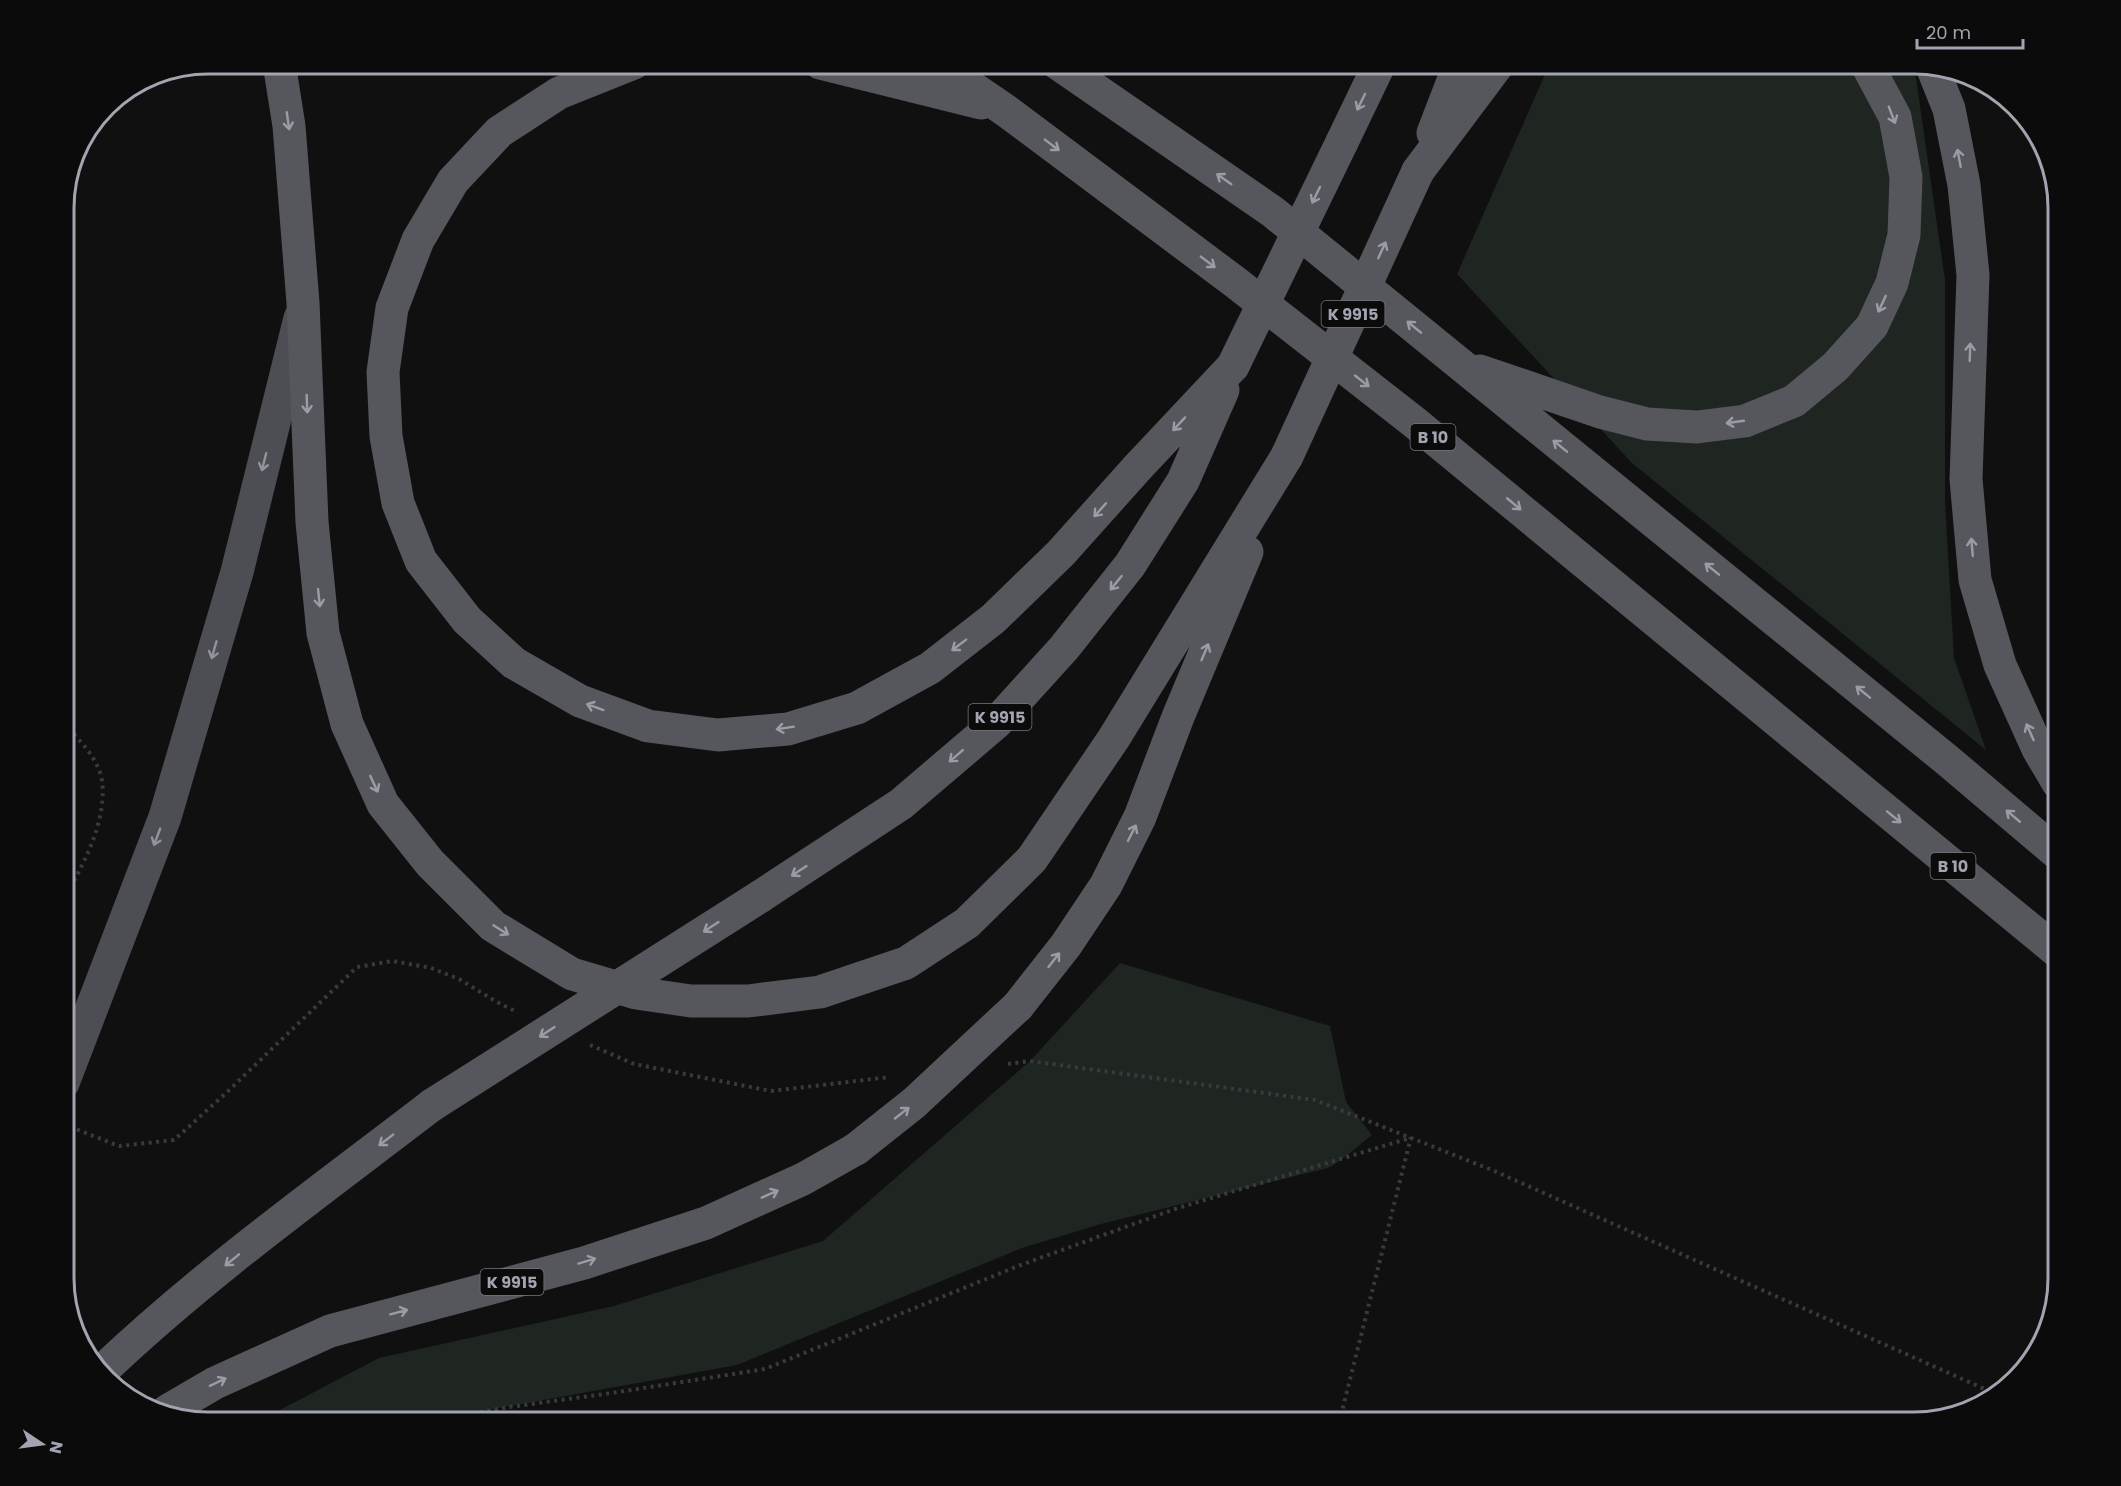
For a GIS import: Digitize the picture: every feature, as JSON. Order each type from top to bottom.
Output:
[{"type":"highway","points":[[1072,73],[1273,212],[1947,760],[2048,846]]},
{"type":"highway","name":"K 9915","points":[[107,1367],[144,1331],[254,1242],[432,1105],[761,896],[901,804],[996,723],[1064,648],[1130,565],[1182,481],[1233,366],[1375,73]]},
{"type":"highway","name":"K 9915","points":[[172,1408],[214,1383],[330,1331],[584,1263],[706,1223],[803,1179],[856,1149],[914,1103],[1018,1006],[1066,945],[1106,885],[1140,817],[1178,717],[1287,456],[1418,171],[1456,73]]},
{"type":"highway","points":[[1418,171],[1491,73]]},
{"type":"highway","points":[[1459,364],[1600,412],[1647,424],[1697,427],[1745,421],[1794,401],[1835,367],[1872,326],[1892,283],[1904,235],[1906,177],[1894,117],[1871,73]]},
{"type":"highway","points":[[281,74],[289,126],[303,303],[312,522],[323,633],[346,724],[383,804],[430,863],[493,926],[572,974],[636,993],[691,1001],[748,1001],[820,992],[906,963],[967,923],[1032,859],[1114,738],[1287,456]]},
{"type":"highway","points":[[607,74],[559,93],[499,132],[453,181],[418,240],[392,308],[383,372],[386,436],[398,503],[421,561],[467,620],[514,663],[580,701],[648,726],[718,735],[788,729],[857,708],[930,668],[993,619],[1061,554],[1138,466],[1233,366]]},
{"type":"highway","points":[[862,74],[1005,110]]},
{"type":"highway","name":"B 10","points":[[952,74],[1005,110],[1245,289],[1414,422],[2048,943]]},
{"type":"highway","points":[[1936,76],[1949,109],[1964,185],[1973,275],[1966,479],[1975,580],[2000,665],[2048,766]]},
{"type":"main road","points":[[74,1056],[165,817],[237,572],[303,303]]},
{"type":"path","points":[[74,733],[94,760],[102,779],[102,804],[95,832],[74,880]]},
{"type":"path","points":[[74,1129],[119,1146],[174,1140],[357,967],[393,961],[431,968],[459,979],[518,1012]]},
{"type":"path","points":[[582,1041],[634,1064],[771,1091],[901,1076]]},
{"type":"path","points":[[1007,1064],[1030,1061],[1315,1100],[1503,1174],[1988,1390]]},
{"type":"path","points":[[482,1412],[765,1369],[1008,1270],[1175,1209],[1411,1137]]},
{"type":"path","points":[[1342,1412],[1411,1137]]},
{"type":"shaded area","points":[[1545,73],[1913,73],[1916,78],[1945,280],[1945,501],[1954,658],[1986,750],[1632,463],[1457,274]]},
{"type":"shaded area","points":[[1120,963],[1330,1026],[1346,1102],[1372,1135],[1328,1168],[1101,1224],[1022,1248],[737,1365],[477,1412],[276,1412],[379,1358],[614,1306],[823,1241],[1030,1061]]}]
